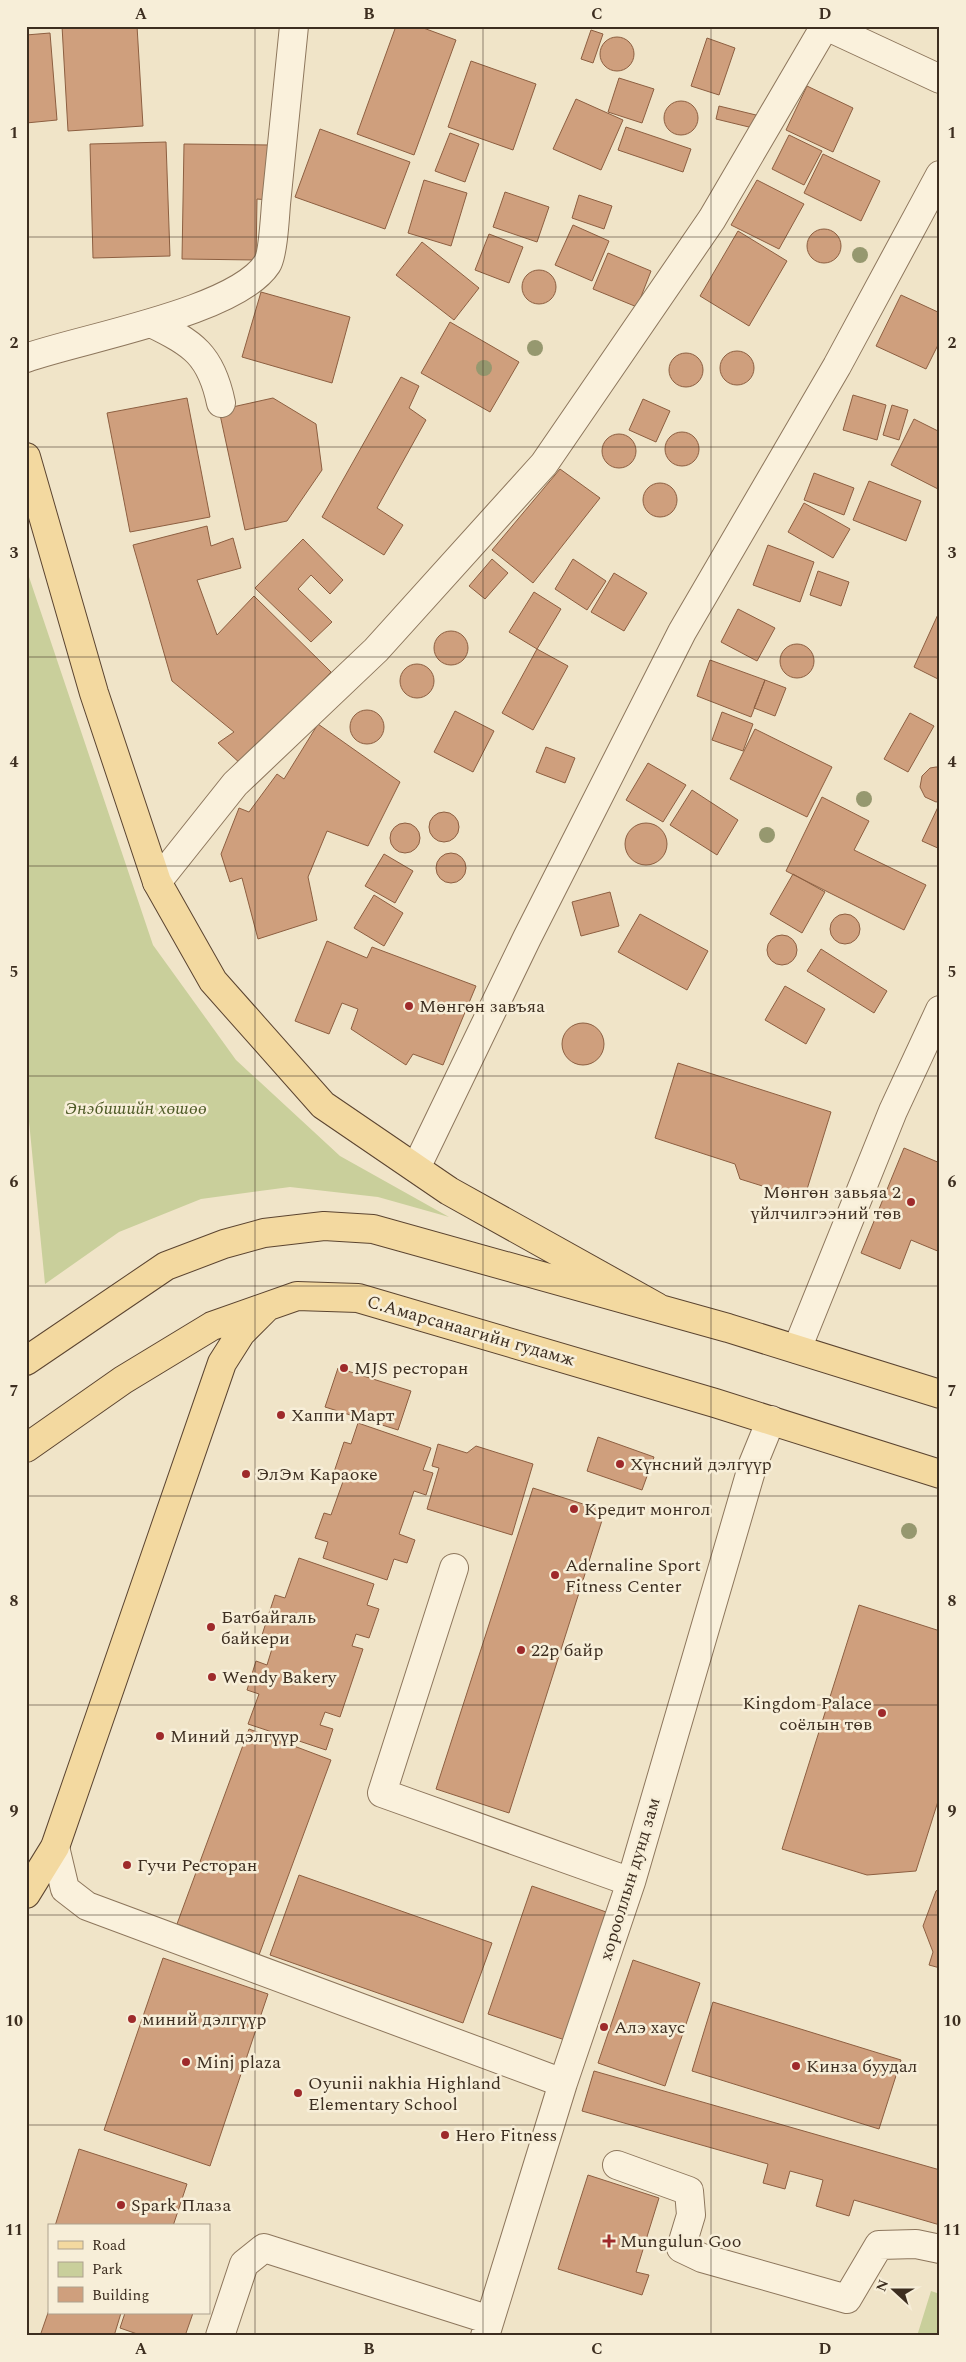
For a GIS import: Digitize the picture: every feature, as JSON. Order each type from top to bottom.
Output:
[{"type":"main road","points":[[26,457],[94,693],[157,882],[212,981],[323,1105],[449,1190],[657,1307]]},
{"type":"main road","points":[[26,1361],[166,1266],[224,1244],[264,1233],[324,1226],[373,1229],[657,1307],[940,1394]]},
{"type":"main road","name":"С.Амарсанаагийн гудамж","points":[[26,1448],[123,1380],[212,1326],[297,1296],[358,1298],[771,1420],[940,1474]]},
{"type":"main road","points":[[26,1894],[55,1847],[222,1363],[241,1333],[266,1308]]},
{"type":"street","points":[[26,358],[190,310],[225,296],[245,285],[268,263],[274,230],[294,26]]},
{"type":"street","points":[[157,882],[235,784],[376,650],[544,464],[712,219],[825,26],[940,79]]},
{"type":"street","points":[[416,1168],[527,938],[682,632],[837,366],[940,174]]},
{"type":"street","points":[[151,322],[180,336],[200,352],[213,374],[221,402]]},
{"type":"street","points":[[797,1349],[893,1110],[940,1010]]},
{"type":"street","name":"хорооллын дунд зам","points":[[488,2328],[563,2083],[631,1882],[753,1464],[771,1420]]},
{"type":"street","points":[[454,1568],[382,1793],[631,1882]]},
{"type":"street","points":[[55,1847],[65,1889],[87,1906],[563,2083]]},
{"type":"street","points":[[617,2165],[689,2191],[691,2215],[681,2248],[702,2258],[847,2299],[879,2245],[916,2244],[940,2248]]},
{"type":"street","points":[[220,2336],[244,2264],[264,2248],[488,2328]]},
{"type":"green space","name":"Энэбишийн хөшөө","points":[[26,568],[153,945],[236,1060],[340,1156],[449,1217],[378,1197],[290,1187],[201,1199],[119,1232],[45,1284],[26,1091]]},
{"type":"green space","points":[[931,2291],[940,2294],[940,2336],[917,2336]]},
{"type":"building","points":[[62,26],[137,26],[143,126],[68,131]]},
{"type":"building","points":[[396,26],[418,26],[456,40],[414,155],[357,134]]},
{"type":"building","points":[[591,30],[603,34],[593,63],[581,59]]},
{"type":"building","points":[[50,33],[57,120],[26,123],[26,35]]},
{"type":"building","points":[[617,37],[624,38],[629,42],[633,47],[633,61],[629,66],[624,70],[617,71],[610,70],[605,66],[601,61],[600,54],[601,47],[605,42],[610,38]]},
{"type":"building","points":[[707,38],[735,48],[719,95],[691,86]]},
{"type":"building","points":[[471,61],[536,84],[513,150],[448,127]]},
{"type":"building","points":[[619,78],[654,89],[642,123],[608,112]]},
{"type":"building","points":[[807,86],[853,108],[833,152],[786,130]]},
{"type":"building","points":[[576,99],[623,120],[601,170],[553,149]]},
{"type":"building","points":[[681,101],[688,102],[693,106],[697,111],[697,125],[693,130],[688,134],[681,135],[674,134],[669,130],[665,125],[664,118],[665,111],[669,106],[674,102]]},
{"type":"building","points":[[719,106],[756,115],[753,128],[716,119]]},
{"type":"building","points":[[626,127],[691,149],[683,172],[618,150]]},
{"type":"building","points":[[320,129],[410,162],[385,229],[295,197]]},
{"type":"building","points":[[450,133],[479,144],[465,182],[435,171]]},
{"type":"building","points":[[789,135],[822,151],[804,185],[772,169]]},
{"type":"building","points":[[166,142],[170,256],[93,258],[90,144]]},
{"type":"building","points":[[184,144],[270,145],[269,200],[257,199],[256,260],[182,259]]},
{"type":"building","points":[[823,154],[880,181],[861,221],[804,193]]},
{"type":"building","points":[[424,180],[467,193],[451,246],[408,233]]},
{"type":"building","points":[[757,180],[804,204],[779,249],[731,225]]},
{"type":"building","points":[[505,192],[549,207],[537,242],[493,227]]},
{"type":"building","points":[[579,195],[612,206],[604,229],[572,218]]},
{"type":"building","points":[[573,225],[609,241],[592,281],[555,265]]},
{"type":"building","points":[[824,229],[831,230],[836,234],[840,239],[840,253],[836,258],[831,262],[824,263],[817,262],[812,258],[808,253],[807,246],[808,239],[812,234],[817,230]]},
{"type":"building","points":[[738,231],[787,261],[749,326],[700,296]]},
{"type":"building","points":[[489,234],[523,247],[509,283],[475,270]]},
{"type":"building","points":[[422,242],[479,288],[454,320],[396,275]]},
{"type":"building","points":[[608,253],[651,271],[637,307],[593,289]]},
{"type":"building","points":[[539,270],[546,271],[551,275],[555,280],[555,294],[551,299],[546,303],[539,304],[532,303],[527,299],[523,294],[522,287],[523,280],[527,275],[532,271]]},
{"type":"building","points":[[261,292],[350,317],[332,383],[242,357]]},
{"type":"building","points":[[901,295],[940,313],[940,341],[926,369],[876,346]]},
{"type":"building","points":[[450,322],[519,362],[490,412],[421,373]]},
{"type":"building","points":[[737,351],[744,352],[749,356],[753,361],[753,375],[749,380],[744,384],[737,385],[730,384],[725,380],[721,375],[720,368],[721,361],[725,356],[730,352]]},
{"type":"building","points":[[686,353],[693,354],[698,358],[702,363],[702,377],[698,382],[693,386],[686,387],[679,386],[674,382],[670,377],[669,370],[670,363],[674,358],[679,354]]},
{"type":"building","points":[[401,377],[419,386],[409,408],[426,420],[377,508],[403,525],[384,555],[322,517]]},
{"type":"building","points":[[853,395],[886,405],[877,440],[843,430]]},
{"type":"building","points":[[187,398],[210,517],[130,532],[107,413]]},
{"type":"building","points":[[273,398],[316,424],[322,470],[287,521],[245,530],[219,410]]},
{"type":"building","points":[[643,399],[670,411],[656,442],[629,430]]},
{"type":"building","points":[[892,405],[908,410],[899,440],[883,435]]},
{"type":"building","points":[[914,419],[940,432],[940,490],[891,465]]},
{"type":"building","points":[[682,432],[689,433],[694,437],[698,442],[698,456],[694,461],[689,465],[682,466],[675,465],[670,461],[666,456],[665,449],[666,442],[670,437],[675,433]]},
{"type":"building","points":[[619,434],[626,435],[631,439],[635,444],[635,458],[631,463],[626,467],[619,468],[612,467],[607,463],[603,458],[602,451],[603,444],[607,439],[612,435]]},
{"type":"building","points":[[560,469],[600,498],[533,583],[492,550]]},
{"type":"building","points":[[814,473],[854,488],[844,515],[804,500]]},
{"type":"building","points":[[869,481],[921,501],[906,541],[853,520]]},
{"type":"building","points":[[660,483],[667,484],[672,488],[676,493],[676,507],[672,512],[667,516],[660,517],[653,516],[648,512],[644,507],[643,500],[644,493],[648,488],[653,484]]},
{"type":"building","points":[[804,503],[850,529],[833,558],[788,532]]},
{"type":"building","points":[[207,526],[211,546],[233,538],[241,568],[197,580],[217,635],[254,596],[331,672],[242,765],[218,743],[234,732],[172,681],[133,545]]},
{"type":"building","points":[[303,539],[343,580],[330,594],[311,575],[298,589],[332,622],[311,642],[255,588]]},
{"type":"building","points":[[768,545],[814,562],[800,602],[753,585]]},
{"type":"building","points":[[492,559],[508,573],[485,599],[469,586]]},
{"type":"building","points":[[573,559],[606,581],[587,610],[555,589]]},
{"type":"building","points":[[818,571],[849,582],[841,606],[810,595]]},
{"type":"building","points":[[614,573],[647,593],[624,631],[591,612]]},
{"type":"building","points":[[534,592],[561,609],[537,649],[509,632]]},
{"type":"building","points":[[738,609],[775,628],[757,661],[721,642]]},
{"type":"building","points":[[940,610],[940,680],[914,667]]},
{"type":"building","points":[[451,631],[458,632],[463,636],[467,641],[467,655],[463,660],[458,664],[451,665],[444,664],[439,660],[435,655],[434,648],[435,641],[439,636],[444,632]]},
{"type":"building","points":[[797,644],[804,645],[809,649],[813,654],[813,668],[809,673],[804,677],[797,678],[790,677],[785,673],[781,668],[780,661],[781,654],[785,649],[790,645]]},
{"type":"building","points":[[537,649],[568,666],[533,730],[502,713]]},
{"type":"building","points":[[710,660],[765,680],[751,717],[697,696]]},
{"type":"building","points":[[417,664],[424,665],[429,669],[433,674],[433,688],[429,693],[424,697],[417,698],[410,697],[405,693],[401,688],[400,681],[401,674],[405,669],[410,665]]},
{"type":"building","points":[[765,680],[786,688],[775,716],[754,708]]},
{"type":"building","points":[[367,710],[374,711],[379,715],[383,720],[383,734],[379,739],[374,743],[367,744],[360,743],[355,739],[351,734],[350,727],[351,720],[355,715],[360,711]]},
{"type":"building","points":[[455,711],[494,731],[473,772],[434,752]]},
{"type":"building","points":[[722,712],[753,724],[743,751],[712,740]]},
{"type":"building","points":[[910,713],[934,726],[908,772],[884,759]]},
{"type":"building","points":[[318,724],[400,782],[368,846],[327,831],[308,877],[317,920],[258,939],[242,878],[230,882],[221,854],[239,808],[249,812],[277,774],[284,779]]},
{"type":"building","points":[[755,729],[832,767],[807,817],[730,779]]},
{"type":"building","points":[[546,747],[575,758],[565,783],[536,772]]},
{"type":"building","points":[[648,763],[686,785],[663,822],[626,800]]},
{"type":"building","points":[[940,767],[940,801],[936,802],[925,797],[920,787],[922,776],[930,768]]},
{"type":"building","points":[[692,790],[738,820],[717,855],[670,825]]},
{"type":"building","points":[[822,797],[869,821],[854,850],[926,885],[904,930],[786,871]]},
{"type":"building","points":[[938,807],[940,808],[940,849],[922,841]]},
{"type":"building","points":[[444,812],[455,816],[459,827],[455,838],[444,842],[433,838],[429,827],[433,816]]},
{"type":"building","points":[[405,823],[416,827],[420,838],[416,849],[405,853],[394,849],[390,838],[394,827]]},
{"type":"building","points":[[646,823],[661,829],[667,844],[661,859],[646,865],[631,859],[625,844],[631,829]]},
{"type":"building","points":[[451,853],[462,857],[466,868],[462,879],[451,883],[440,879],[436,868],[440,857]]},
{"type":"building","points":[[384,854],[413,871],[395,903],[365,886]]},
{"type":"building","points":[[793,874],[825,892],[802,933],[770,914]]},
{"type":"building","points":[[610,892],[619,926],[581,936],[572,902]]},
{"type":"building","points":[[374,895],[403,913],[384,946],[354,928]]},
{"type":"building","points":[[640,914],[708,951],[687,990],[618,952]]},
{"type":"building","points":[[845,914],[856,918],[860,929],[856,940],[845,944],[834,940],[830,929],[834,918]]},
{"type":"building","points":[[782,935],[793,939],[797,950],[793,961],[782,965],[771,961],[767,950],[771,939]]},
{"type":"building","name":"Мөнгөн завъяа","points":[[327,941],[367,958],[372,947],[476,986],[443,1065],[413,1054],[406,1065],[351,1029],[358,1009],[342,1003],[329,1034],[295,1021]]},
{"type":"building","points":[[821,949],[887,991],[874,1013],[807,971]]},
{"type":"building","points":[[785,986],[825,1009],[806,1044],[765,1020]]},
{"type":"building","points":[[583,1023],[598,1029],[604,1044],[598,1059],[583,1065],[568,1059],[562,1044],[568,1029]]},
{"type":"building","points":[[678,1063],[831,1112],[804,1199],[740,1179],[735,1164],[655,1138]]},
{"type":"building","name":"Мөнгөн завьяа 2 үйлчилгээний төв","points":[[904,1148],[940,1163],[940,1252],[911,1240],[900,1269],[861,1253]]},
{"type":"building","points":[[338,1368],[411,1391],[398,1430],[325,1407]]},
{"type":"building","points":[[358,1423],[431,1448],[423,1470],[433,1473],[426,1495],[414,1491],[399,1534],[415,1540],[407,1563],[394,1559],[387,1580],[323,1558],[328,1542],[315,1538],[324,1513],[331,1515],[345,1476],[334,1472],[344,1442],[351,1444]]},
{"type":"building","name":"Хүнсний дэлгүүр","points":[[598,1437],[654,1457],[642,1490],[587,1471]]},
{"type":"building","points":[[438,1444],[467,1453],[476,1446],[533,1464],[512,1535],[427,1509],[439,1468],[432,1466]]},
{"type":"building","name":"22р байр","points":[[533,1488],[605,1511],[509,1813],[436,1789]]},
{"type":"building","points":[[299,1558],[374,1584],[367,1605],[379,1609],[369,1638],[356,1634],[352,1646],[363,1649],[340,1717],[325,1712],[320,1725],[333,1729],[326,1750],[248,1724],[259,1694],[247,1690],[256,1661],[267,1665],[275,1639],[262,1635],[275,1595],[285,1598]]},
{"type":"building","name":"Kingdom Palace соёлын төв","points":[[859,1605],[940,1631],[940,1795],[916,1871],[867,1875],[782,1849]]},
{"type":"building","points":[[249,1729],[331,1760],[259,1955],[177,1924]]},
{"type":"building","points":[[299,1875],[492,1943],[463,2023],[270,1955]]},
{"type":"building","points":[[532,1886],[609,1913],[565,2040],[488,2014]]},
{"type":"building","points":[[940,1888],[940,1968],[929,1965],[933,1952],[923,1926],[936,1891]]},
{"type":"building","name":"Minj plaza","points":[[163,1958],[268,1994],[210,2166],[104,2130]]},
{"type":"building","points":[[633,1960],[700,1983],[665,2086],[598,2063]]},
{"type":"building","name":"Кинза буудал","points":[[713,2002],[901,2060],[879,2129],[692,2071]]},
{"type":"building","points":[[594,2071],[940,2170],[940,2225],[854,2200],[849,2216],[816,2206],[823,2180],[790,2171],[785,2189],[763,2183],[768,2164],[582,2111]]},
{"type":"building","name":"Spark Плаза","points":[[79,2149],[187,2184],[174,2224],[56,2224]]},
{"type":"building","points":[[588,2175],[659,2198],[636,2272],[649,2275],[642,2295],[558,2269]]},
{"type":"building","points":[[48,2313],[121,2314],[114,2336],[40,2336]]},
{"type":"building","points":[[125,2314],[193,2314],[185,2336],[143,2336],[120,2328]]},
{"type":"place","name":"Мөнгөн завъяа","points":[[409,1006]]},
{"type":"place","name":"Мөнгөн завьяа 2 үйлчилгээний төв","points":[[911,1202]]},
{"type":"place","name":"MJS ресторан","points":[[344,1368]]},
{"type":"place","name":"Хаппи Март","points":[[281,1415]]},
{"type":"place","name":"Хүнсний дэлгүүр","points":[[620,1464]]},
{"type":"place","name":"ЭлЭм Караоке","points":[[246,1474]]},
{"type":"place","name":"Кредит монгол","points":[[574,1509]]},
{"type":"place","name":"Adernaline Sport Fitness Center","points":[[555,1575]]},
{"type":"place","name":"Батбайгаль байкери","points":[[211,1627]]},
{"type":"place","name":"22р байр","points":[[521,1650]]},
{"type":"place","name":"Wendy Bakery","points":[[212,1677]]},
{"type":"place","name":"Kingdom Palace соёлын төв","points":[[882,1713]]},
{"type":"place","name":"Миний дэлгүүр","points":[[160,1736]]},
{"type":"place","name":"Гучи Ресторан","points":[[127,1865]]},
{"type":"place","name":"миний дэлгүүр","points":[[132,2019]]},
{"type":"place","name":"Алэ хаус","points":[[604,2027]]},
{"type":"place","name":"Minj plaza","points":[[186,2062]]},
{"type":"place","name":"Кинза буудал","points":[[796,2066]]},
{"type":"place","name":"Oyunii nakhia Highland Elementary School","points":[[298,2093]]},
{"type":"place","name":"Hero Fitness","points":[[445,2135]]},
{"type":"place","name":"Spark Плаза","points":[[121,2205]]},
{"type":"place","name":"Mungulun Goo","points":[[609,2241]]}]
